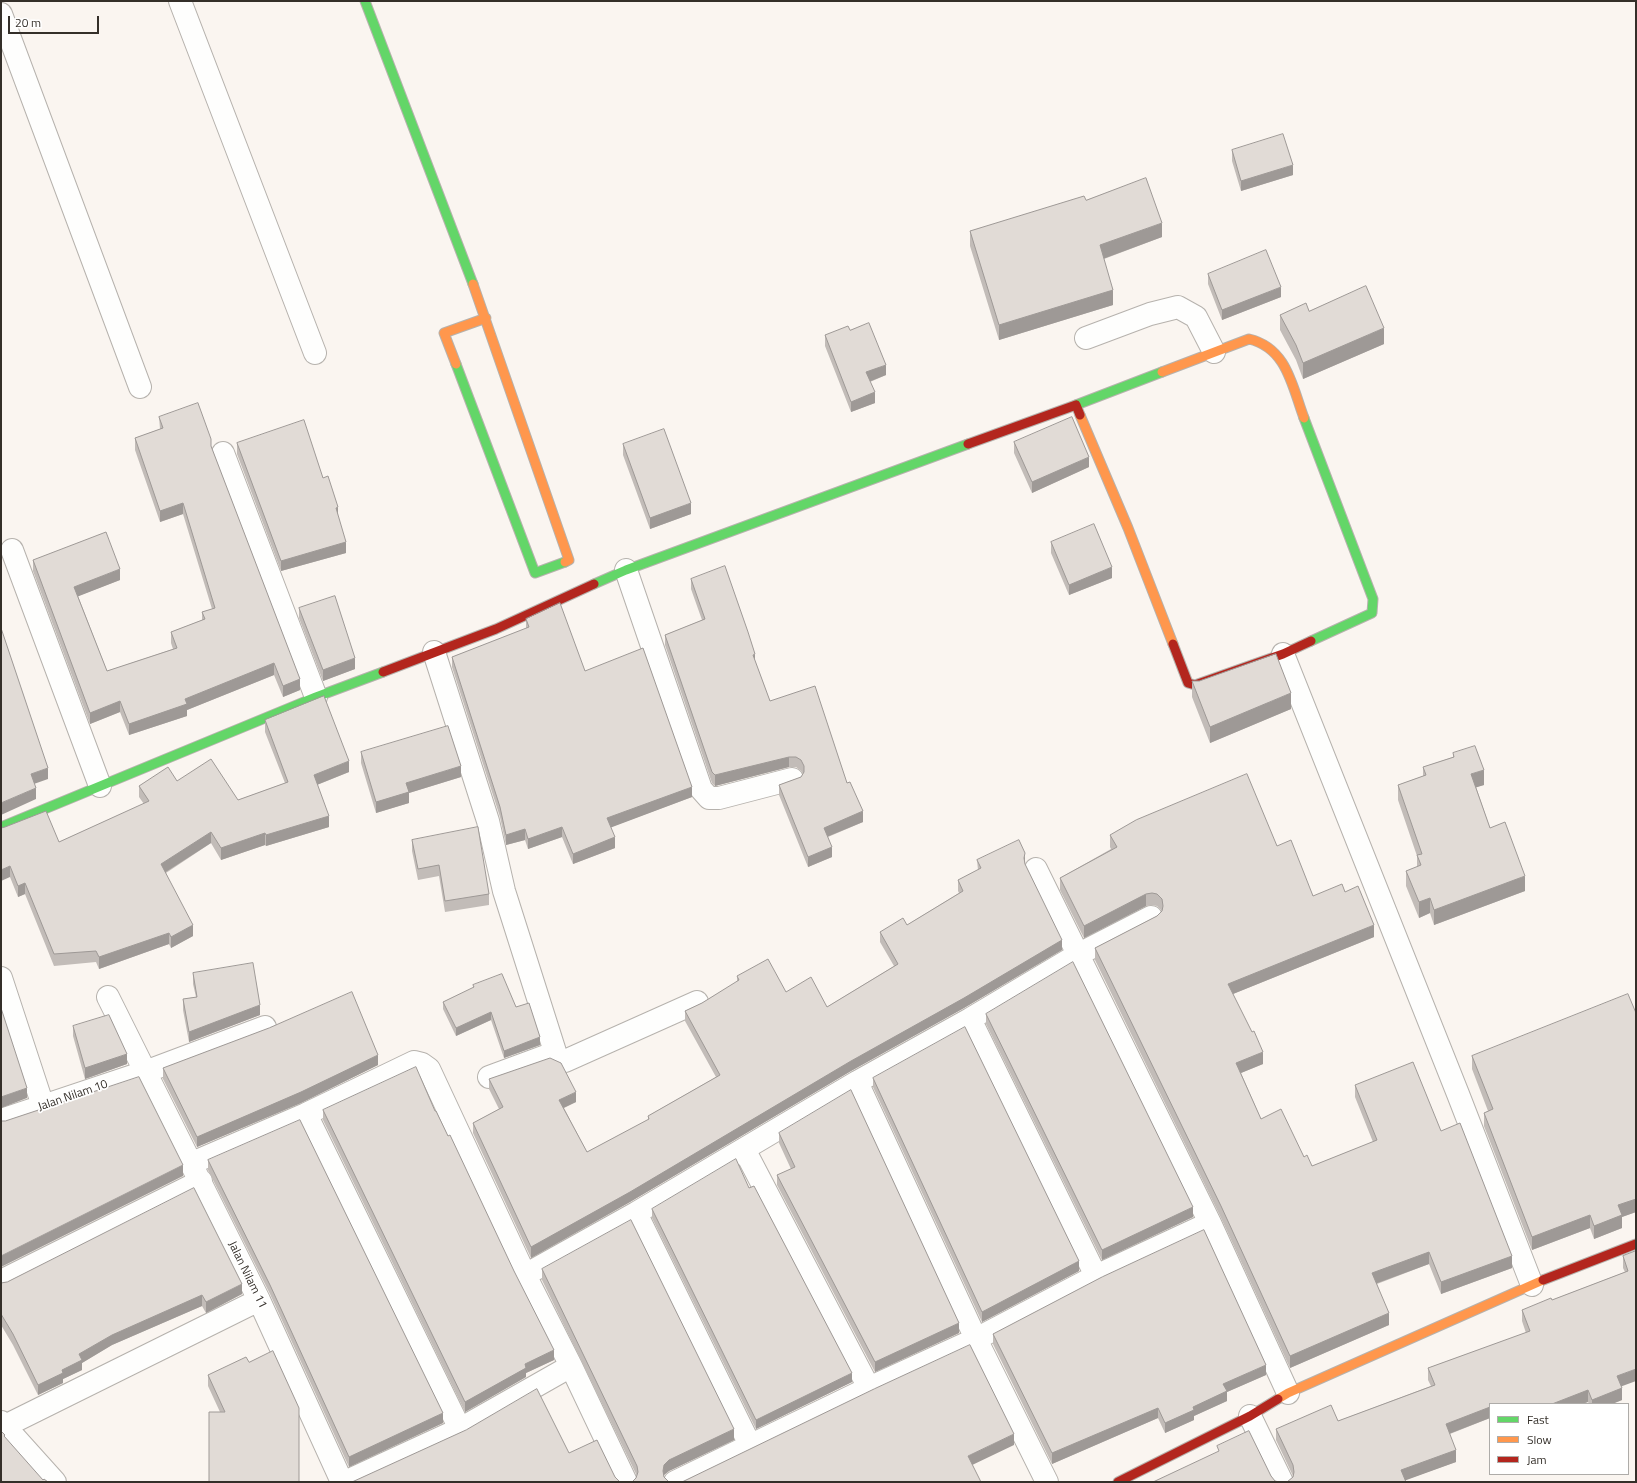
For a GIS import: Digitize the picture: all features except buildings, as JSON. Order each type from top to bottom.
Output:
[{"type":"street","points":[[180,1],[315,353]]},
{"type":"street","points":[[365,1],[486,318],[569,560],[535,573],[444,333],[486,318]]},
{"type":"street","points":[[1,14],[140,387]]},
{"type":"street","points":[[1086,338],[1150,314],[1178,308],[1196,317],[1214,352]]},
{"type":"street","points":[[1,827],[316,697],[496,629],[626,570],[1076,405],[1249,339],[1264,343],[1277,353],[1284,365],[1373,599],[1372,613],[1283,654],[1195,685],[1188,683],[1128,528],[1076,405]]},
{"type":"street","points":[[224,453],[316,697]]},
{"type":"street","points":[[12,550],[100,786]]},
{"type":"street","points":[[626,570],[701,789],[709,798],[718,798],[792,779]]},
{"type":"street","points":[[434,652],[488,821],[504,891],[554,1053],[557,1058],[565,1061],[697,1002]]},
{"type":"street","points":[[1283,654],[1458,1094],[1532,1285]]},
{"type":"street","points":[[1036,869],[1210,1223],[1288,1393]]},
{"type":"street","points":[[525,1275],[636,1213],[856,1082],[970,1019],[1079,954],[1151,917]]},
{"type":"street","points":[[1,978],[43,1106]]},
{"type":"street","name":"Jalan Nilam 11","points":[[108,997],[259,1300],[344,1482]]},
{"type":"street","points":[[970,1019],[1096,1276]]},
{"type":"street","name":"Jalan Nilam 10","points":[[1,1120],[145,1072],[265,1027]]},
{"type":"street","points":[[489,1077],[554,1053]]},
{"type":"street","points":[[1,1281],[196,1172],[306,1114],[414,1062],[422,1064],[429,1069],[525,1275],[571,1366],[626,1482]]},
{"type":"street","points":[[856,1082],[976,1339],[1047,1482]]},
{"type":"street","points":[[306,1114],[460,1429]]},
{"type":"street","points":[[744,1149],[869,1388]]},
{"type":"street","points":[[636,1213],[750,1445]]},
{"type":"street","points":[[675,1482],[869,1388],[976,1339],[1096,1276],[1210,1223]]},
{"type":"street","points":[[1118,1482],[1250,1416],[1288,1393],[1532,1285],[1636,1244]]},
{"type":"street","points":[[55,1482],[3,1424],[259,1300]]},
{"type":"street","points":[[344,1482],[460,1429],[571,1366]]},
{"type":"street","points":[[1250,1416],[1282,1482]]},
{"type":"traffic: fast","points":[[365,1],[473,284]]},
{"type":"traffic: fast","points":[[456,364],[535,573],[565,562]]},
{"type":"traffic: fast","points":[[1076,405],[1162,372]]},
{"type":"traffic: fast","points":[[1304,418],[1373,599],[1372,613],[1311,641]]},
{"type":"traffic: fast","points":[[594,584],[626,570],[968,444]]},
{"type":"traffic: fast","points":[[1,827],[316,697],[383,672]]},
{"type":"traffic: slow","points":[[473,284],[569,560],[565,562]]},
{"type":"traffic: slow","points":[[456,364],[444,333],[486,318]]},
{"type":"traffic: slow","points":[[1162,372],[1249,339],[1262,344],[1272,351],[1280,360],[1291,381],[1304,418]]},
{"type":"traffic: slow","points":[[1080,415],[1128,528],[1173,644]]},
{"type":"traffic: slow","points":[[1278,1399],[1288,1393],[1543,1280]]},
{"type":"traffic: jam","points":[[968,444],[1076,405],[1080,415]]},
{"type":"traffic: jam","points":[[383,672],[496,629],[594,584]]},
{"type":"traffic: jam","points":[[1173,644],[1188,683],[1195,685],[1283,654],[1311,641]]},
{"type":"traffic: jam","points":[[1543,1280],[1636,1244]]},
{"type":"traffic: jam","points":[[1118,1482],[1250,1416],[1278,1399]]}]
